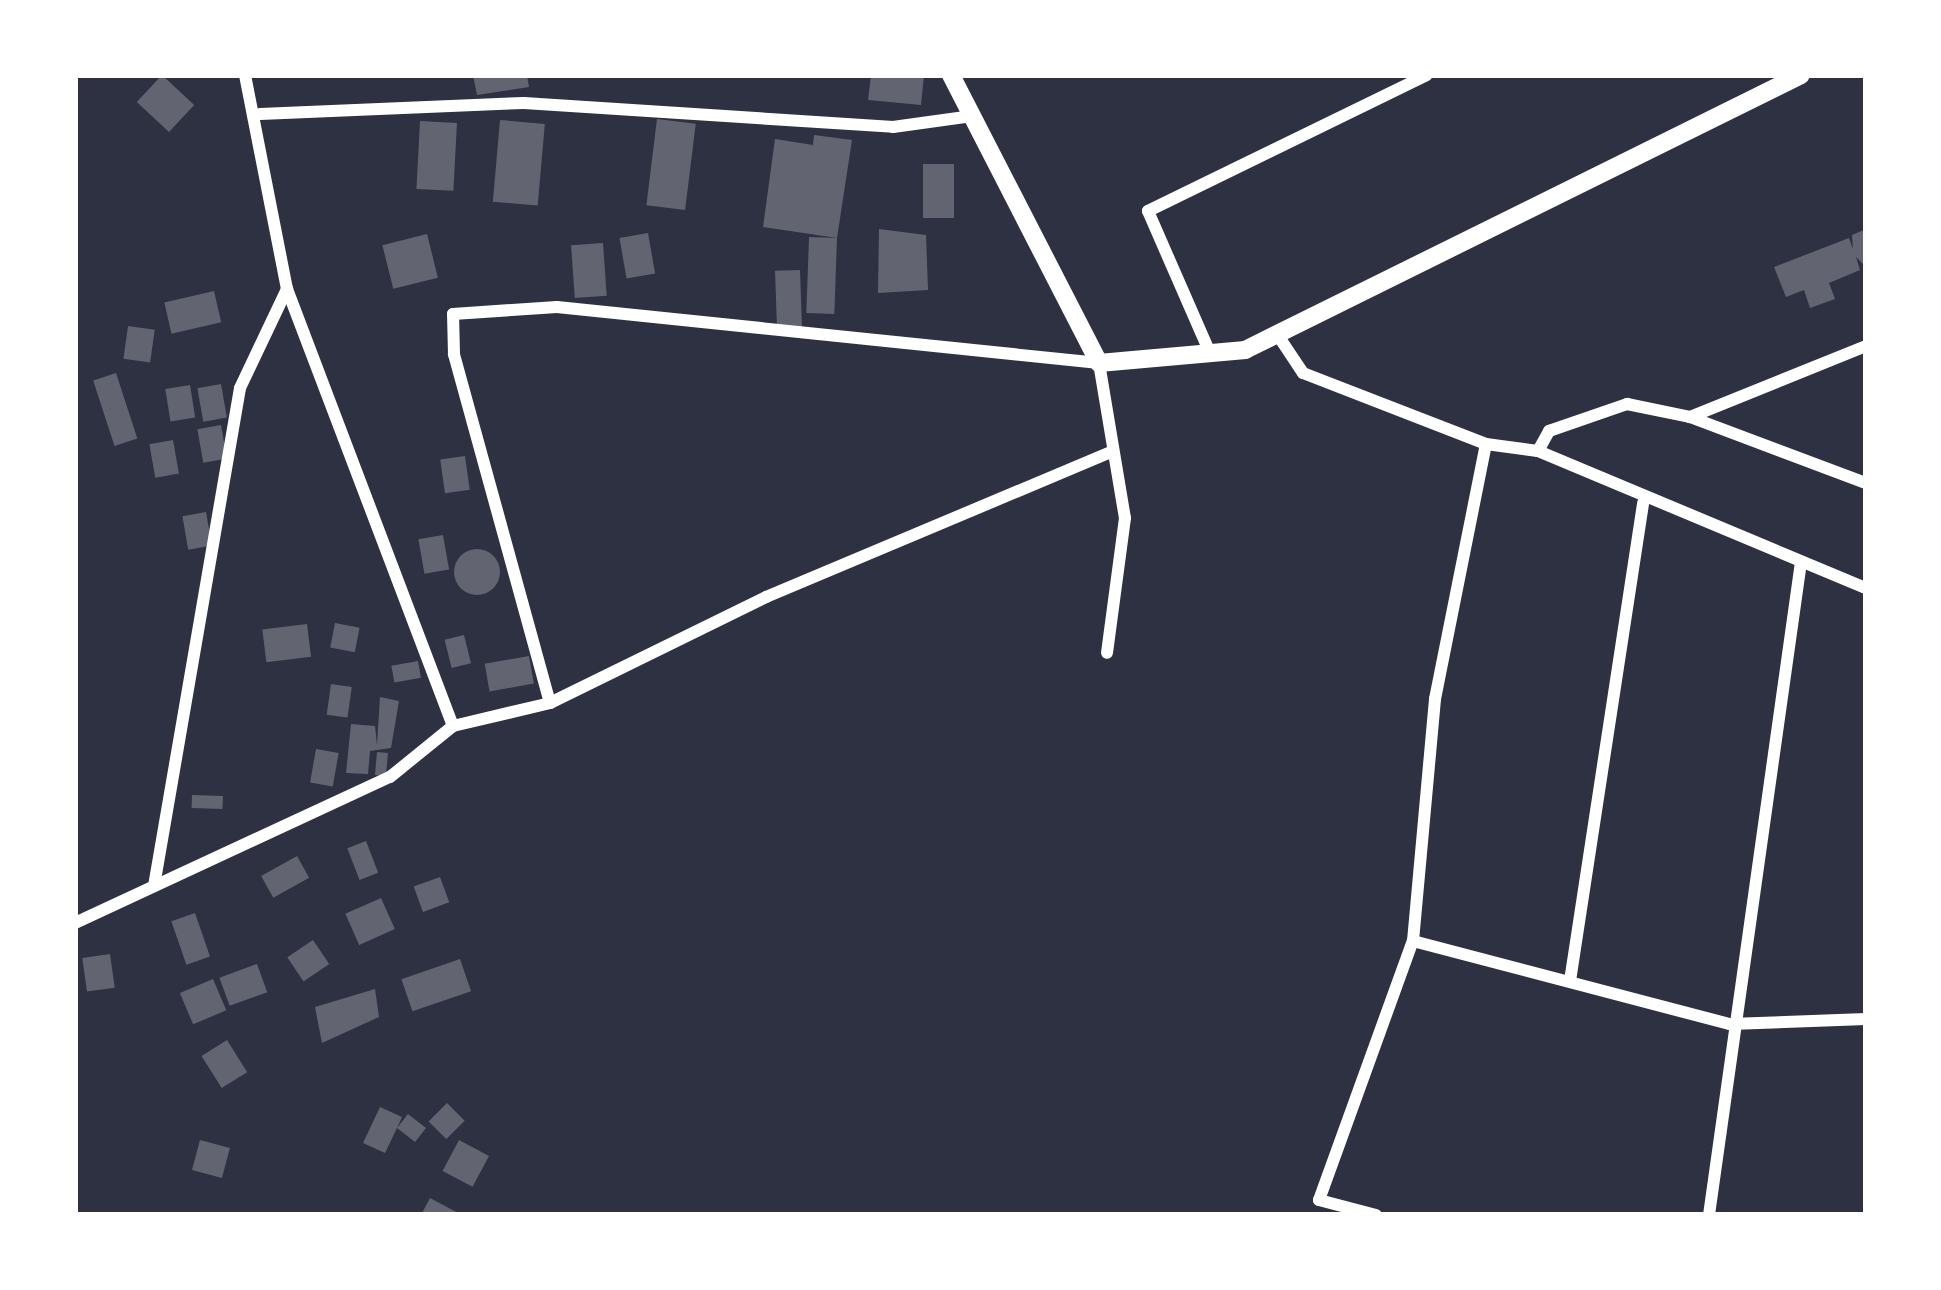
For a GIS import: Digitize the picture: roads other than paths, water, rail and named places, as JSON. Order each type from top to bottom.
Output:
[{"type":"street","points":[[245,75],[260,115],[287,289],[453,726]]},
{"type":"street","points":[[951,75],[1099,362],[1125,518],[1107,653]]},
{"type":"street","points":[[1210,353],[1148,211],[1427,75]]},
{"type":"street","points":[[550,704],[454,354],[453,314],[557,307],[1099,362],[1210,353],[1277,334],[1801,75]]},
{"type":"street","points":[[260,115],[524,103],[893,127],[972,116]]},
{"type":"street","points":[[154,886],[240,388],[287,289]]},
{"type":"street","points":[[1277,334],[1303,373],[1486,444],[1538,451],[1643,503],[1866,588]]},
{"type":"street","points":[[1690,417],[1866,346]]},
{"type":"street","points":[[1538,451],[1549,431],[1627,404],[1690,417],[1866,483]]},
{"type":"street","points":[[1376,1215],[1319,1199],[1413,941],[1436,700],[1486,444]]},
{"type":"street","points":[[75,923],[390,777],[453,726],[550,704],[766,597],[1113,451]]},
{"type":"street","points":[[1570,981],[1643,503]]},
{"type":"street","points":[[1709,1215],[1730,1024],[1801,562]]},
{"type":"street","points":[[1413,941],[1730,1024],[1866,1019]]}]
